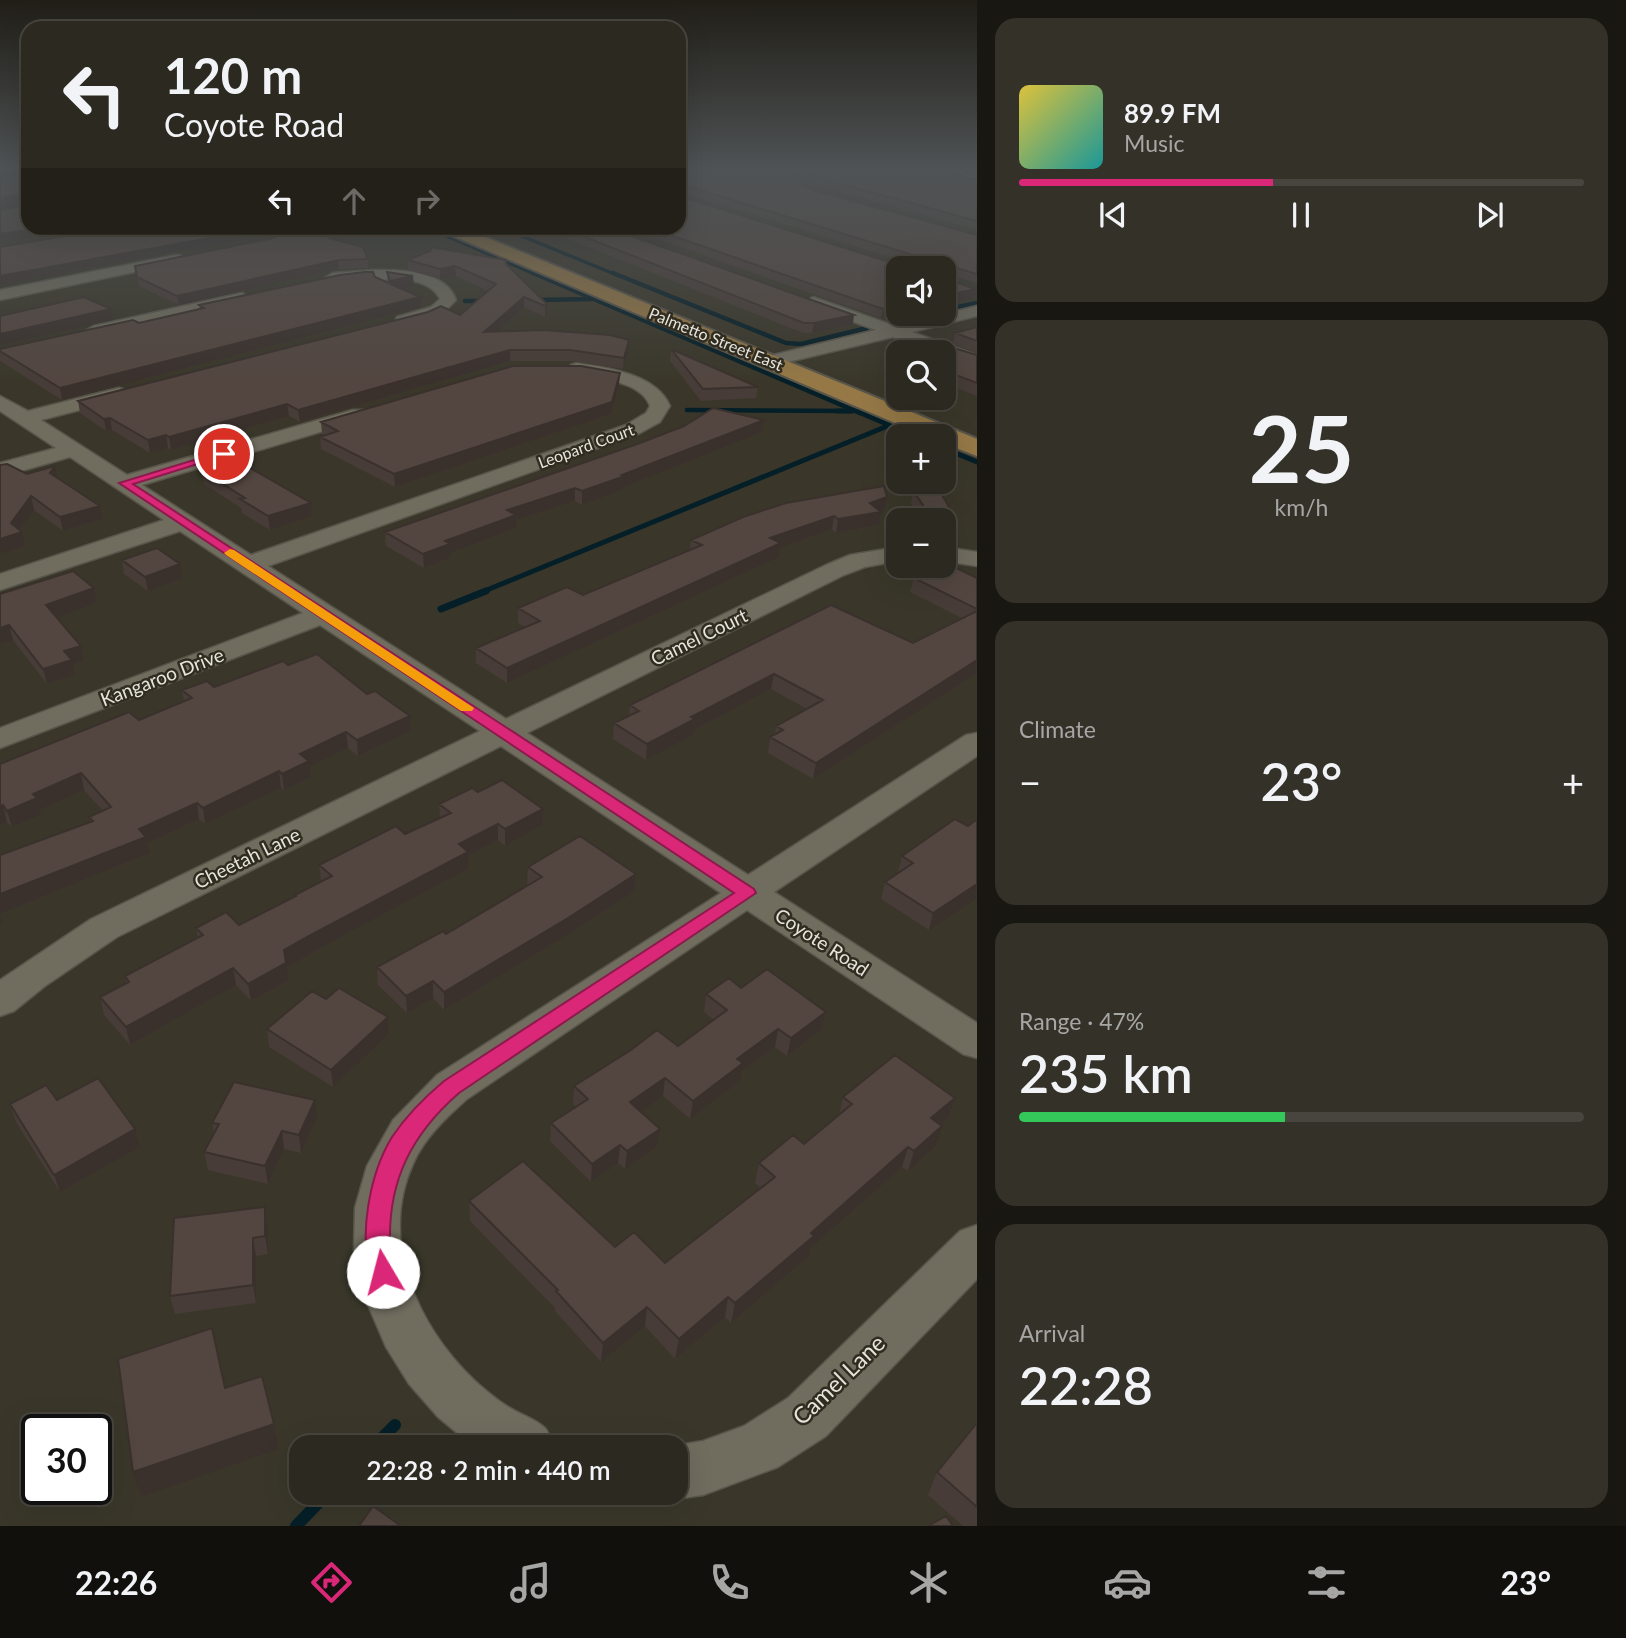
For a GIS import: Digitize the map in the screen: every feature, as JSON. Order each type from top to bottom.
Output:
[{"type":"main road","name":"Palmetto Street East","points":[[478,239],[977,448]]},
{"type":"street","points":[[0,295],[191,256]]},
{"type":"street","points":[[317,280],[353,275],[403,277],[432,284],[448,296],[446,303],[437,310],[388,325]]},
{"type":"street","points":[[80,334],[254,295]]},
{"type":"street","points":[[803,298],[977,361]]},
{"type":"street","points":[[771,361],[977,312]]},
{"type":"street","name":"Leopard Court","points":[[248,565],[634,429],[651,420],[659,408],[654,394],[632,380],[597,371],[553,367]]},
{"type":"street","points":[[25,418],[131,391]]},
{"type":"street","name":"Coyote Road","points":[[0,402],[977,1043]]},
{"type":"street","points":[[124,483],[383,407]]},
{"type":"street","points":[[0,470],[73,450]]},
{"type":"street","points":[[0,582],[183,522]]},
{"type":"street","name":"Camel Court","points":[[503,732],[835,570],[859,561],[886,556]]},
{"type":"street","points":[[956,556],[977,559]]},
{"type":"street","name":"Kangaroo Drive","points":[[0,739],[324,614]]},
{"type":"street","name":"Cheetah Lane","points":[[0,1001],[31,976],[104,928],[503,732]]},
{"type":"street","points":[[500,1435],[458,1403],[424,1364],[400,1322],[383,1272],[378,1245],[381,1192],[389,1166],[415,1123],[452,1087],[977,741]]},
{"type":"street","name":"Camel Lane","points":[[688,1470],[703,1468],[759,1448],[807,1417],[977,1246]]},
{"type":"building","points":[[46,239],[202,239],[0,276],[0,247]]},
{"type":"building","points":[[267,239],[334,239],[363,247],[368,259],[339,260],[177,296],[137,277],[135,266]]},
{"type":"building","points":[[591,239],[641,239],[854,315],[804,323]]},
{"type":"building","points":[[682,239],[817,239],[886,261],[886,308]]},
{"type":"building","points":[[861,239],[977,239],[977,274],[956,268],[956,256],[911,256]]},
{"type":"building","points":[[432,247],[506,260],[506,264],[547,304],[545,306],[524,297],[484,332],[543,330],[610,335],[629,340],[624,358],[570,350],[510,350],[298,410],[287,404],[169,437],[166,435],[148,440],[110,418],[104,419],[78,401],[428,312],[441,306],[460,315],[496,284],[455,266],[440,269],[408,260],[430,251]]},
{"type":"building","points":[[373,272],[375,277],[420,297],[60,388],[0,351],[133,320],[139,323],[204,308],[199,305]]},
{"type":"building","points":[[387,272],[413,276],[390,281]]},
{"type":"building","points":[[956,282],[976,289],[956,293]]},
{"type":"building","points":[[84,297],[111,309],[0,334],[0,316]]},
{"type":"building","points":[[977,327],[977,341],[955,333]]},
{"type":"building","points":[[671,349],[758,387],[703,389]]},
{"type":"building","points":[[956,349],[977,355],[977,383],[956,375]]},
{"type":"building","points":[[513,366],[581,366],[620,373],[612,402],[394,474],[320,437],[338,431],[321,422]]},
{"type":"building","points":[[713,408],[764,420],[622,475],[625,476],[582,491],[575,488],[507,510],[516,515],[445,541],[450,544],[423,554],[385,532],[640,443],[684,426]]},
{"type":"building","points":[[238,461],[311,503],[268,516],[202,471]]},
{"type":"building","points":[[7,464],[27,474],[55,466],[50,473],[100,506],[60,517],[31,496],[11,523],[22,532],[0,539],[0,465]]},
{"type":"building","points":[[884,486],[887,497],[870,503],[881,512],[838,519],[834,516],[770,538],[781,543],[507,668],[476,648],[540,621],[518,608],[567,587],[583,595],[702,545],[691,540],[743,517],[786,503]]},
{"type":"building","points":[[916,494],[941,494],[950,508],[925,508]]},
{"type":"building","points":[[157,548],[180,564],[145,577],[122,560]]},
{"type":"building","points":[[956,568],[977,578],[977,609],[914,578],[956,578]]},
{"type":"building","points":[[73,571],[94,588],[46,605],[81,646],[64,651],[72,660],[43,669],[9,625],[0,628],[0,594]]},
{"type":"building","points":[[831,605],[913,643],[977,611],[977,660],[816,763],[770,737],[783,730],[776,726],[823,700],[774,674],[691,717],[695,719],[647,744],[614,723],[639,711],[630,705]]},
{"type":"building","points":[[317,654],[367,694],[375,691],[410,716],[357,740],[346,732],[300,754],[309,761],[282,774],[279,771],[203,808],[197,803],[139,829],[146,837],[0,894],[0,855],[93,821],[89,817],[111,807],[81,773],[33,794],[37,798],[7,811],[3,805],[0,806],[0,764],[129,712],[139,720],[192,698],[182,690],[207,681],[214,687],[283,661],[288,665]]},
{"type":"building","points":[[502,780],[543,809],[505,829],[498,824],[459,844],[468,852],[284,950],[286,963],[248,984],[233,968],[126,1027],[100,997],[129,982],[125,976],[203,935],[196,928],[226,912],[239,925],[332,876],[319,865],[396,826],[405,834],[451,813],[439,804],[472,788],[478,792]]},
{"type":"building","points":[[955,819],[968,826],[977,819],[977,884],[933,913],[885,882],[913,863],[902,856]]},
{"type":"building","points":[[580,836],[636,874],[444,992],[433,981],[406,996],[377,967],[443,931],[446,934],[542,877],[528,867]]},
{"type":"building","points":[[767,969],[826,1012],[791,1038],[778,1029],[737,1059],[743,1063],[693,1101],[665,1078],[630,1102],[660,1129],[627,1151],[620,1145],[592,1164],[551,1123],[588,1099],[574,1086],[657,1030],[678,1046],[727,1010],[706,994],[729,978],[741,988]]},
{"type":"building","points":[[339,988],[388,1017],[331,1070],[267,1029],[312,991],[326,999]]},
{"type":"building","points":[[895,1055],[955,1098],[931,1118],[942,1126],[914,1151],[908,1147],[811,1233],[814,1236],[735,1303],[728,1297],[679,1339],[647,1307],[603,1343],[556,1291],[558,1290],[469,1201],[523,1161],[615,1247],[634,1232],[665,1263],[775,1177],[759,1163],[793,1135],[804,1144],[852,1104],[843,1097]]},
{"type":"building","points":[[98,1078],[135,1129],[54,1175],[10,1104],[46,1085],[57,1100]]},
{"type":"building","points":[[234,1082],[315,1100],[299,1135],[282,1131],[265,1166],[204,1152],[219,1124],[212,1123]]},
{"type":"building","points":[[265,1207],[265,1236],[253,1238],[253,1285],[170,1296],[174,1218]]},
{"type":"building","points":[[212,1328],[225,1388],[262,1376],[274,1424],[133,1472],[118,1359]]},
{"type":"building","points":[[977,1423],[977,1507],[937,1472]]},
{"type":"building","points":[[373,1506],[401,1526],[359,1526]]},
{"type":"building","points":[[946,1516],[953,1526],[928,1526]]},
{"type":"waterway","points":[[454,239],[537,275]]},
{"type":"waterway","points":[[529,239],[617,275]]},
{"type":"waterway","points":[[533,273],[860,413]]},
{"type":"waterway","points":[[613,273],[786,343],[801,344],[867,328]]},
{"type":"waterway","points":[[534,300],[591,299]]},
{"type":"waterway","points":[[465,301],[486,301]]},
{"type":"waterway","points":[[956,307],[977,303]]},
{"type":"waterway","points":[[687,410],[852,411],[837,411]]},
{"type":"waterway","points":[[856,411],[887,424]]},
{"type":"waterway","points":[[482,592],[886,427]]},
{"type":"waterway","points":[[956,453],[977,462]]},
{"type":"waterway","points":[[441,609],[486,591]]},
{"type":"waterway","points":[[385,1435],[395,1425]]},
{"type":"waterway","points":[[296,1526],[316,1505]]},
{"type":"slow traffic","points":[[230,553],[466,708]]},
{"type":"route","points":[[224,454],[124,483],[747,893],[452,1087],[432,1104],[400,1143],[381,1192],[378,1245],[383,1272]]}]
